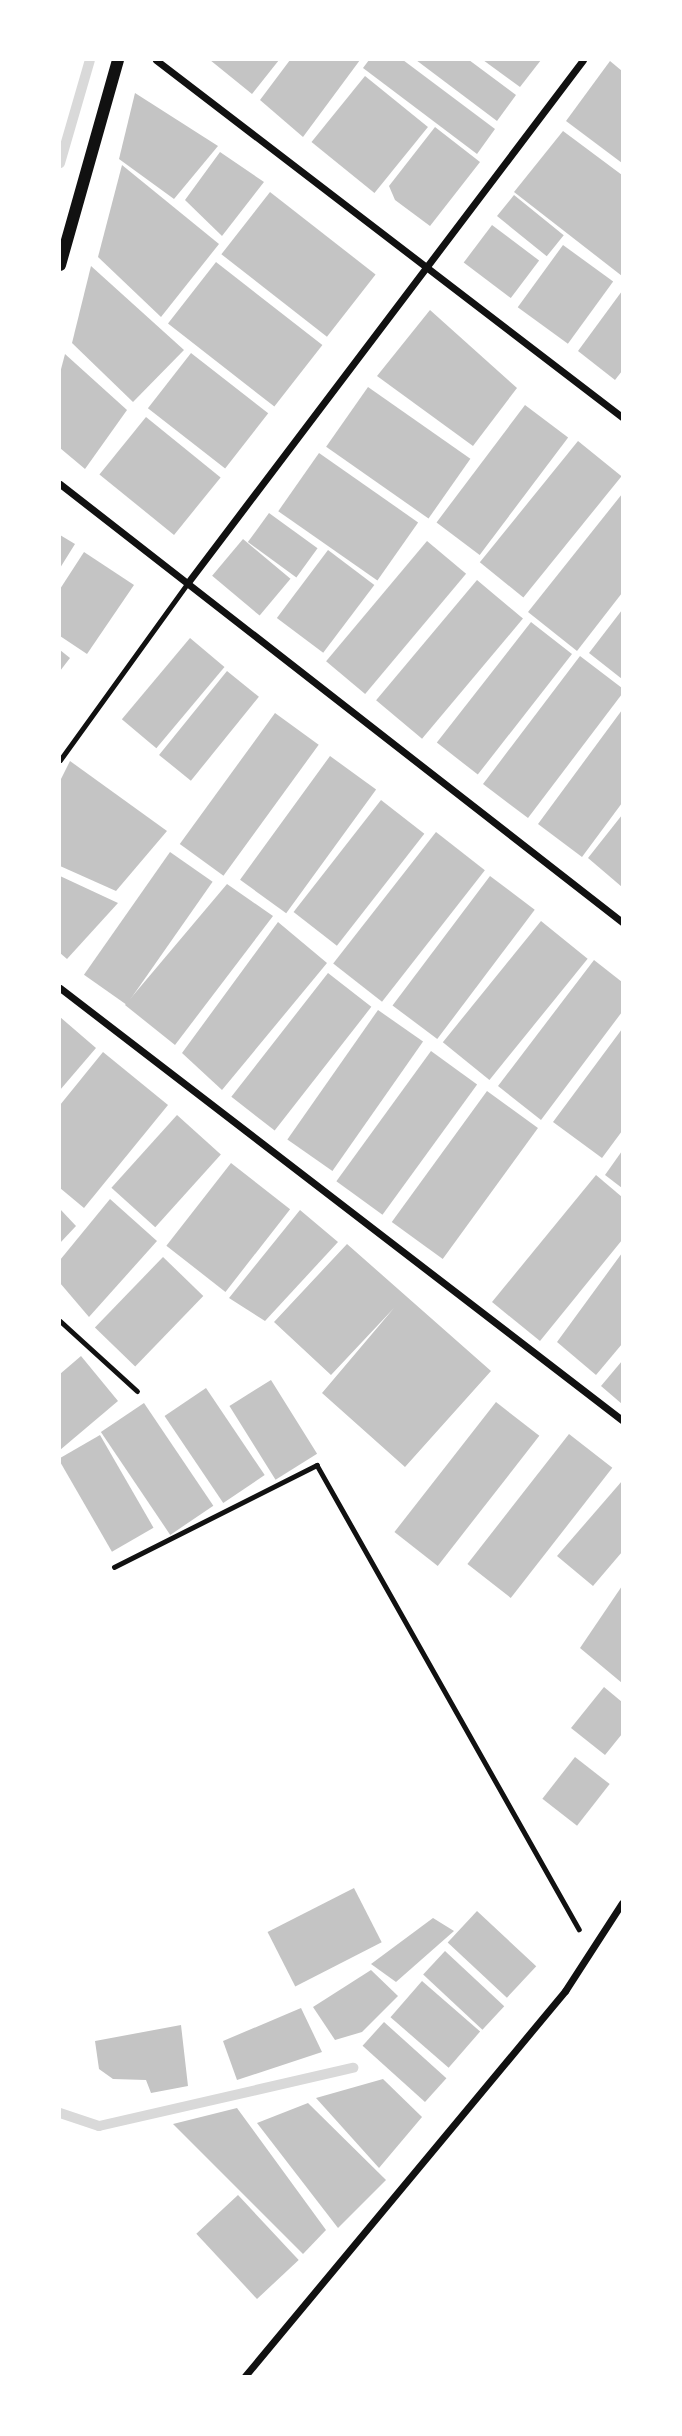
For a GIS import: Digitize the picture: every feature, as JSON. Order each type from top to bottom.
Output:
[{"type":"street","points":[[60,265],[118,60]]},
{"type":"street","points":[[156,60],[622,417]]},
{"type":"street","points":[[189,581],[583,60]]},
{"type":"street","points":[[60,484],[189,581],[622,922]]},
{"type":"street","points":[[60,988],[622,1420]]},
{"type":"street","points":[[245,2376],[565,1992],[620,1906]]},
{"type":"lane","points":[[60,760],[189,581]]},
{"type":"lane","points":[[60,1321],[137,1391]]},
{"type":"lane","points":[[620,1906],[622,1919]]},
{"type":"path","points":[[114,1567],[317,1465],[591,1951]]},
{"type":"building","points":[[210,60],[279,60],[252,94]]},
{"type":"building","points":[[290,60],[360,60],[303,137],[260,100]]},
{"type":"building","points":[[369,60],[403,60],[495,129],[477,154],[363,68]]},
{"type":"building","points":[[416,60],[469,60],[516,95],[497,121]]},
{"type":"building","points":[[483,60],[541,60],[520,87]]},
{"type":"building","points":[[610,61],[622,71],[622,163],[566,121]]},
{"type":"building","points":[[365,76],[428,127],[374,193],[312,142]]},
{"type":"building","points":[[135,93],[218,146],[174,199],[119,159]]},
{"type":"building","points":[[435,127],[480,162],[430,226],[395,200],[389,186]]},
{"type":"building","points":[[563,131],[622,175],[622,276],[514,192]]},
{"type":"building","points":[[220,152],[264,182],[222,236],[185,200]]},
{"type":"building","points":[[122,165],[219,244],[161,317],[98,257]]},
{"type":"building","points":[[270,192],[376,274],[327,337],[221,254]]},
{"type":"building","points":[[514,195],[564,235],[547,256],[497,216]]},
{"type":"building","points":[[492,225],[539,261],[511,298],[464,263]]},
{"type":"building","points":[[563,245],[613,281],[568,344],[518,307]]},
{"type":"building","points":[[216,262],[322,345],[274,407],[168,323]]},
{"type":"building","points":[[91,266],[184,350],[133,402],[72,343]]},
{"type":"building","points":[[622,291],[622,371],[615,380],[578,351]]},
{"type":"building","points":[[430,310],[517,388],[473,446],[377,376]]},
{"type":"building","points":[[191,353],[268,413],[225,468],[148,408]]},
{"type":"building","points":[[65,354],[127,410],[85,469],[60,448],[60,373]]},
{"type":"building","points":[[368,387],[470,459],[429,518],[326,447]]},
{"type":"building","points":[[525,405],[568,437],[480,555],[437,522]]},
{"type":"building","points":[[146,417],[221,477],[174,535],[99,475]]},
{"type":"building","points":[[578,441],[622,476],[523,597],[480,562]]},
{"type":"building","points":[[319,453],[418,522],[377,581],[278,511]]},
{"type":"building","points":[[622,494],[622,593],[577,651],[528,612]]},
{"type":"building","points":[[269,513],[318,548],[296,577],[248,542]]},
{"type":"building","points":[[60,535],[75,544],[60,568]]},
{"type":"building","points":[[243,539],[290,579],[260,616],[212,576]]},
{"type":"building","points":[[427,541],[466,574],[365,694],[326,661]]},
{"type":"building","points":[[328,550],[374,585],[323,653],[277,618]]},
{"type":"building","points":[[84,552],[134,585],[87,654],[60,636],[60,589]]},
{"type":"building","points":[[477,580],[523,619],[422,739],[376,700]]},
{"type":"building","points":[[622,610],[622,679],[589,653]]},
{"type":"building","points":[[531,622],[572,654],[478,775],[437,743]]},
{"type":"building","points":[[190,638],[224,667],[156,748],[122,719]]},
{"type":"building","points":[[60,650],[70,658],[60,671]]},
{"type":"building","points":[[580,656],[622,688],[622,694],[528,818],[483,784]]},
{"type":"building","points":[[227,671],[259,697],[191,781],[159,755]]},
{"type":"building","points":[[622,710],[622,803],[582,857],[538,824]]},
{"type":"building","points":[[275,713],[319,745],[223,876],[180,844]]},
{"type":"building","points":[[330,756],[376,790],[286,913],[240,880]]},
{"type":"building","points":[[70,761],[167,831],[116,891],[60,866],[60,781]]},
{"type":"building","points":[[381,800],[424,834],[337,946],[294,912]]},
{"type":"building","points":[[622,815],[622,887],[588,858]]},
{"type":"building","points":[[436,832],[485,870],[382,1002],[333,964]]},
{"type":"building","points":[[170,852],[213,882],[127,1005],[84,975]]},
{"type":"building","points":[[60,876],[118,903],[67,959],[60,953]]},
{"type":"building","points":[[490,876],[535,910],[437,1039],[393,1005]]},
{"type":"building","points":[[227,884],[273,916],[175,1045],[125,1005]]},
{"type":"building","points":[[541,921],[588,959],[489,1080],[443,1042]]},
{"type":"building","points":[[278,922],[327,963],[222,1090],[182,1053]]},
{"type":"building","points":[[594,960],[622,982],[622,1012],[541,1120],[498,1086]]},
{"type":"building","points":[[328,973],[371,1007],[275,1131],[231,1097]]},
{"type":"building","points":[[378,1010],[423,1042],[332,1171],[287,1139]]},
{"type":"building","points":[[60,1017],[96,1048],[60,1090]]},
{"type":"building","points":[[622,1029],[622,1131],[602,1158],[553,1122]]},
{"type":"building","points":[[431,1051],[477,1085],[382,1215],[336,1181]]},
{"type":"building","points":[[103,1052],[168,1105],[84,1208],[60,1188],[60,1105]]},
{"type":"building","points":[[487,1091],[538,1128],[443,1259],[392,1222]]},
{"type":"building","points":[[177,1115],[221,1154],[155,1227],[111,1188]]},
{"type":"building","points":[[622,1151],[622,1188],[605,1175]]},
{"type":"building","points":[[231,1163],[290,1209],[225,1292],[166,1246]]},
{"type":"building","points":[[596,1175],[622,1197],[622,1240],[540,1341],[492,1302]]},
{"type":"building","points":[[110,1199],[157,1241],[89,1317],[60,1283],[60,1260]]},
{"type":"building","points":[[60,1209],[76,1226],[60,1243]]},
{"type":"building","points":[[300,1210],[338,1242],[265,1321],[229,1298]]},
{"type":"building","points":[[347,1244],[491,1371],[405,1467],[322,1393],[394,1308],[331,1375],[274,1322]]},
{"type":"building","points":[[622,1253],[622,1344],[596,1375],[557,1342]]},
{"type":"building","points":[[163,1257],[203,1296],[135,1366],[95,1327]]},
{"type":"building","points":[[81,1356],[118,1401],[60,1450],[60,1374]]},
{"type":"building","points":[[622,1361],[622,1404],[601,1386]]},
{"type":"building","points":[[271,1380],[317,1454],[276,1480],[229,1406]]},
{"type":"building","points":[[206,1388],[265,1475],[223,1503],[165,1416]]},
{"type":"building","points":[[496,1402],[539,1436],[438,1566],[394,1532]]},
{"type":"building","points":[[144,1403],[213,1506],[170,1535],[101,1432]]},
{"type":"building","points":[[569,1434],[612,1468],[511,1598],[467,1564]]},
{"type":"building","points":[[100,1435],[154,1528],[112,1552],[60,1462],[60,1458]]},
{"type":"building","points":[[622,1481],[622,1552],[593,1586],[557,1556]]},
{"type":"building","points":[[622,1586],[622,1683],[580,1648]]},
{"type":"building","points":[[604,1687],[622,1702],[622,1734],[605,1755],[571,1728]]},
{"type":"building","points":[[575,1757],[610,1784],[577,1826],[542,1799]]},
{"type":"building","points":[[354,1888],[382,1942],[295,1986],[268,1932]]},
{"type":"building","points":[[477,1911],[536,1966],[507,1998],[448,1942]]},
{"type":"building","points":[[433,1918],[454,1931],[396,1982],[371,1964]]},
{"type":"building","points":[[445,1951],[504,2006],[482,2030],[423,1974]]},
{"type":"building","points":[[371,1970],[398,1996],[362,2032],[335,2040],[313,2007]]},
{"type":"building","points":[[422,1981],[480,2032],[449,2068],[391,2017]]},
{"type":"building","points":[[301,2008],[322,2052],[237,2080],[223,2041]]},
{"type":"building","points":[[384,2022],[446,2078],[425,2102],[363,2046]]},
{"type":"building","points":[[181,2025],[188,2086],[151,2093],[146,2080],[113,2079],[99,2069],[95,2041]]},
{"type":"building","points":[[383,2079],[422,2117],[379,2168],[316,2098]]},
{"type":"building","points":[[308,2103],[386,2180],[338,2228],[257,2123]]},
{"type":"building","points":[[237,2108],[326,2230],[303,2254],[173,2124]]},
{"type":"building","points":[[238,2195],[299,2260],[257,2299],[196,2234]]},
{"type":"waterway","points":[[60,163],[90,60]]},
{"type":"waterway","points":[[60,2113],[99,2126],[353,2068]]}]
